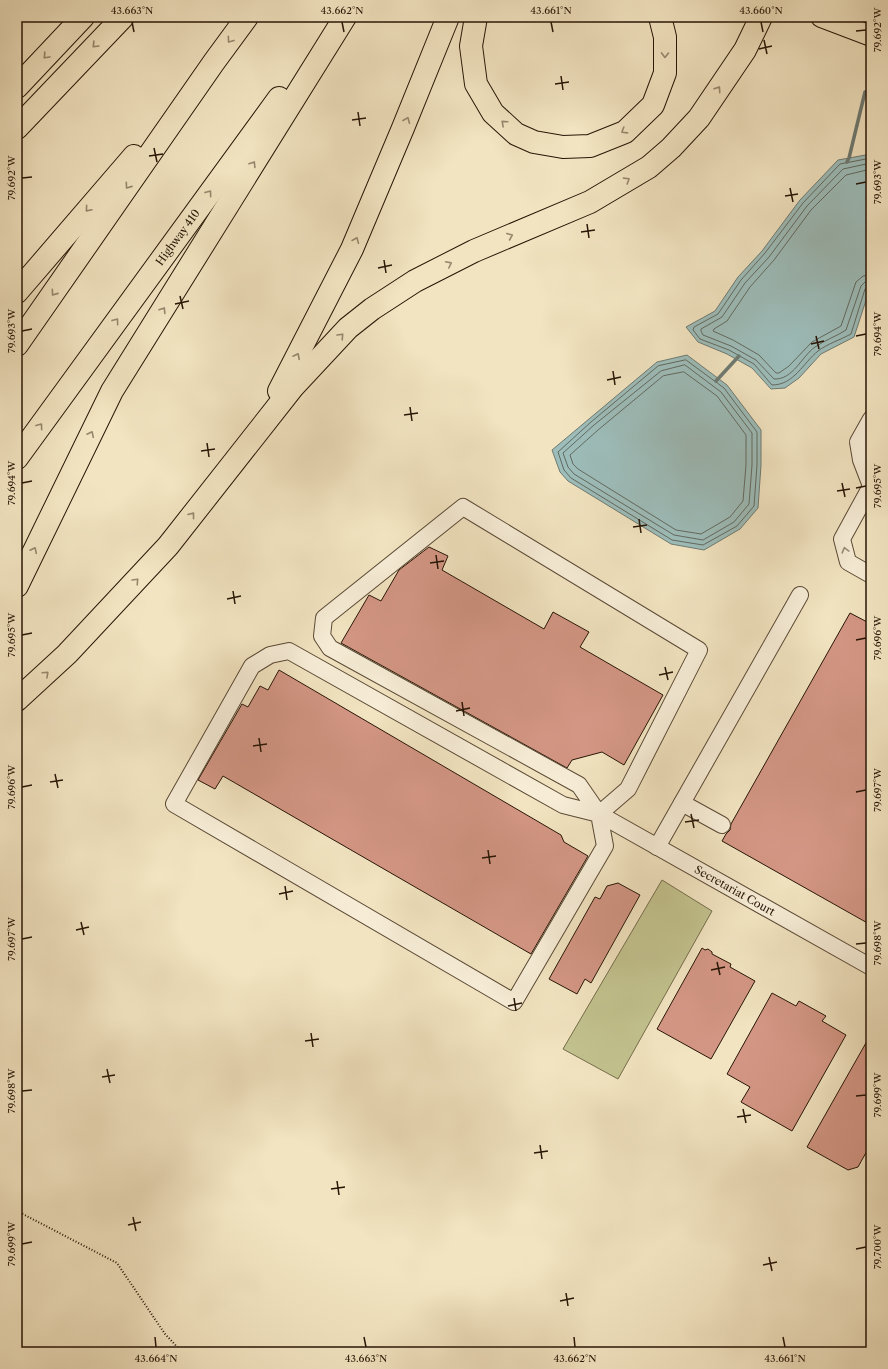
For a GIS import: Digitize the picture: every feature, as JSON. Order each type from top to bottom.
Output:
[{"type":"highway","points":[[17,87],[83,17]]},
{"type":"highway","points":[[17,128],[123,17]]},
{"type":"highway","points":[[17,345],[247,17]]},
{"type":"highway","name":"Highway 410","points":[[17,458],[338,17]]},
{"type":"highway","points":[[17,586],[112,391],[345,17]]},
{"type":"highway","points":[[260,428],[352,249],[448,17]]},
{"type":"highway","points":[[476,17],[471,46],[476,84],[493,113],[516,134],[534,142],[563,147],[590,146],[625,132],[653,105],[665,73],[665,37],[660,17]]},
{"type":"highway","points":[[17,700],[67,654],[168,546],[293,387],[348,328],[372,309],[422,277],[474,251],[590,202],[649,167],[672,148],[700,118],[745,50],[761,17]]},
{"type":"highway","points":[[17,292],[214,62]]},
{"type":"main road","points":[[821,17],[871,36]]},
{"type":"street","points":[[871,419],[858,442],[861,460],[871,486],[842,539],[848,562],[871,576]]},
{"type":"street","points":[[599,814],[563,805],[289,651],[270,655],[252,666],[174,804],[514,1002],[605,846],[599,814],[579,785],[330,648],[322,636],[324,618],[463,507],[699,650],[628,789],[599,814]]},
{"type":"street","points":[[657,847],[800,595]]},
{"type":"street","points":[[682,803],[722,825]]},
{"type":"street","name":"Secretariat Court","points":[[599,814],[871,967]]},
{"type":"path","points":[[17,1211],[117,1263],[165,1334],[182,1352]]},
{"type":"green space","points":[[662,880],[712,911],[618,1079],[563,1049]]},
{"type":"water","points":[[871,154],[871,285],[854,337],[821,354],[799,378],[785,388],[771,389],[752,368],[727,354],[698,342],[686,327],[715,311],[738,277],[762,251],[800,200],[838,160]]},
{"type":"water","points":[[687,355],[727,385],[761,430],[761,465],[758,508],[740,529],[704,550],[671,544],[568,481],[560,472],[552,450],[657,362]]},
{"type":"building","points":[[429,547],[448,556],[442,570],[544,629],[553,612],[589,632],[580,647],[663,695],[624,765],[602,752],[572,760],[567,768],[341,643],[369,595],[381,601],[399,570]]},
{"type":"building","points":[[850,613],[871,624],[871,925],[722,841],[730,830],[731,824]]},
{"type":"building","points":[[279,670],[561,835],[564,842],[588,856],[531,954],[223,776],[215,789],[198,780],[242,704],[248,707],[260,686],[268,690]]},
{"type":"building","points":[[618,883],[640,895],[591,983],[585,979],[577,994],[549,979],[595,897],[600,899],[607,886]]},
{"type":"building","points":[[702,948],[705,950],[708,949],[712,952],[712,954],[731,964],[730,967],[755,981],[711,1059],[657,1029]]},
{"type":"building","points":[[772,993],[796,1006],[799,1001],[826,1016],[822,1021],[846,1035],[792,1131],[741,1102],[750,1087],[727,1074]]},
{"type":"building","points":[[871,1034],[871,1151],[868,1149],[858,1167],[848,1170],[807,1147]]},
{"type":"waterway","points":[[847,162],[865,92]]},
{"type":"waterway","points":[[716,381],[739,356]]}]
